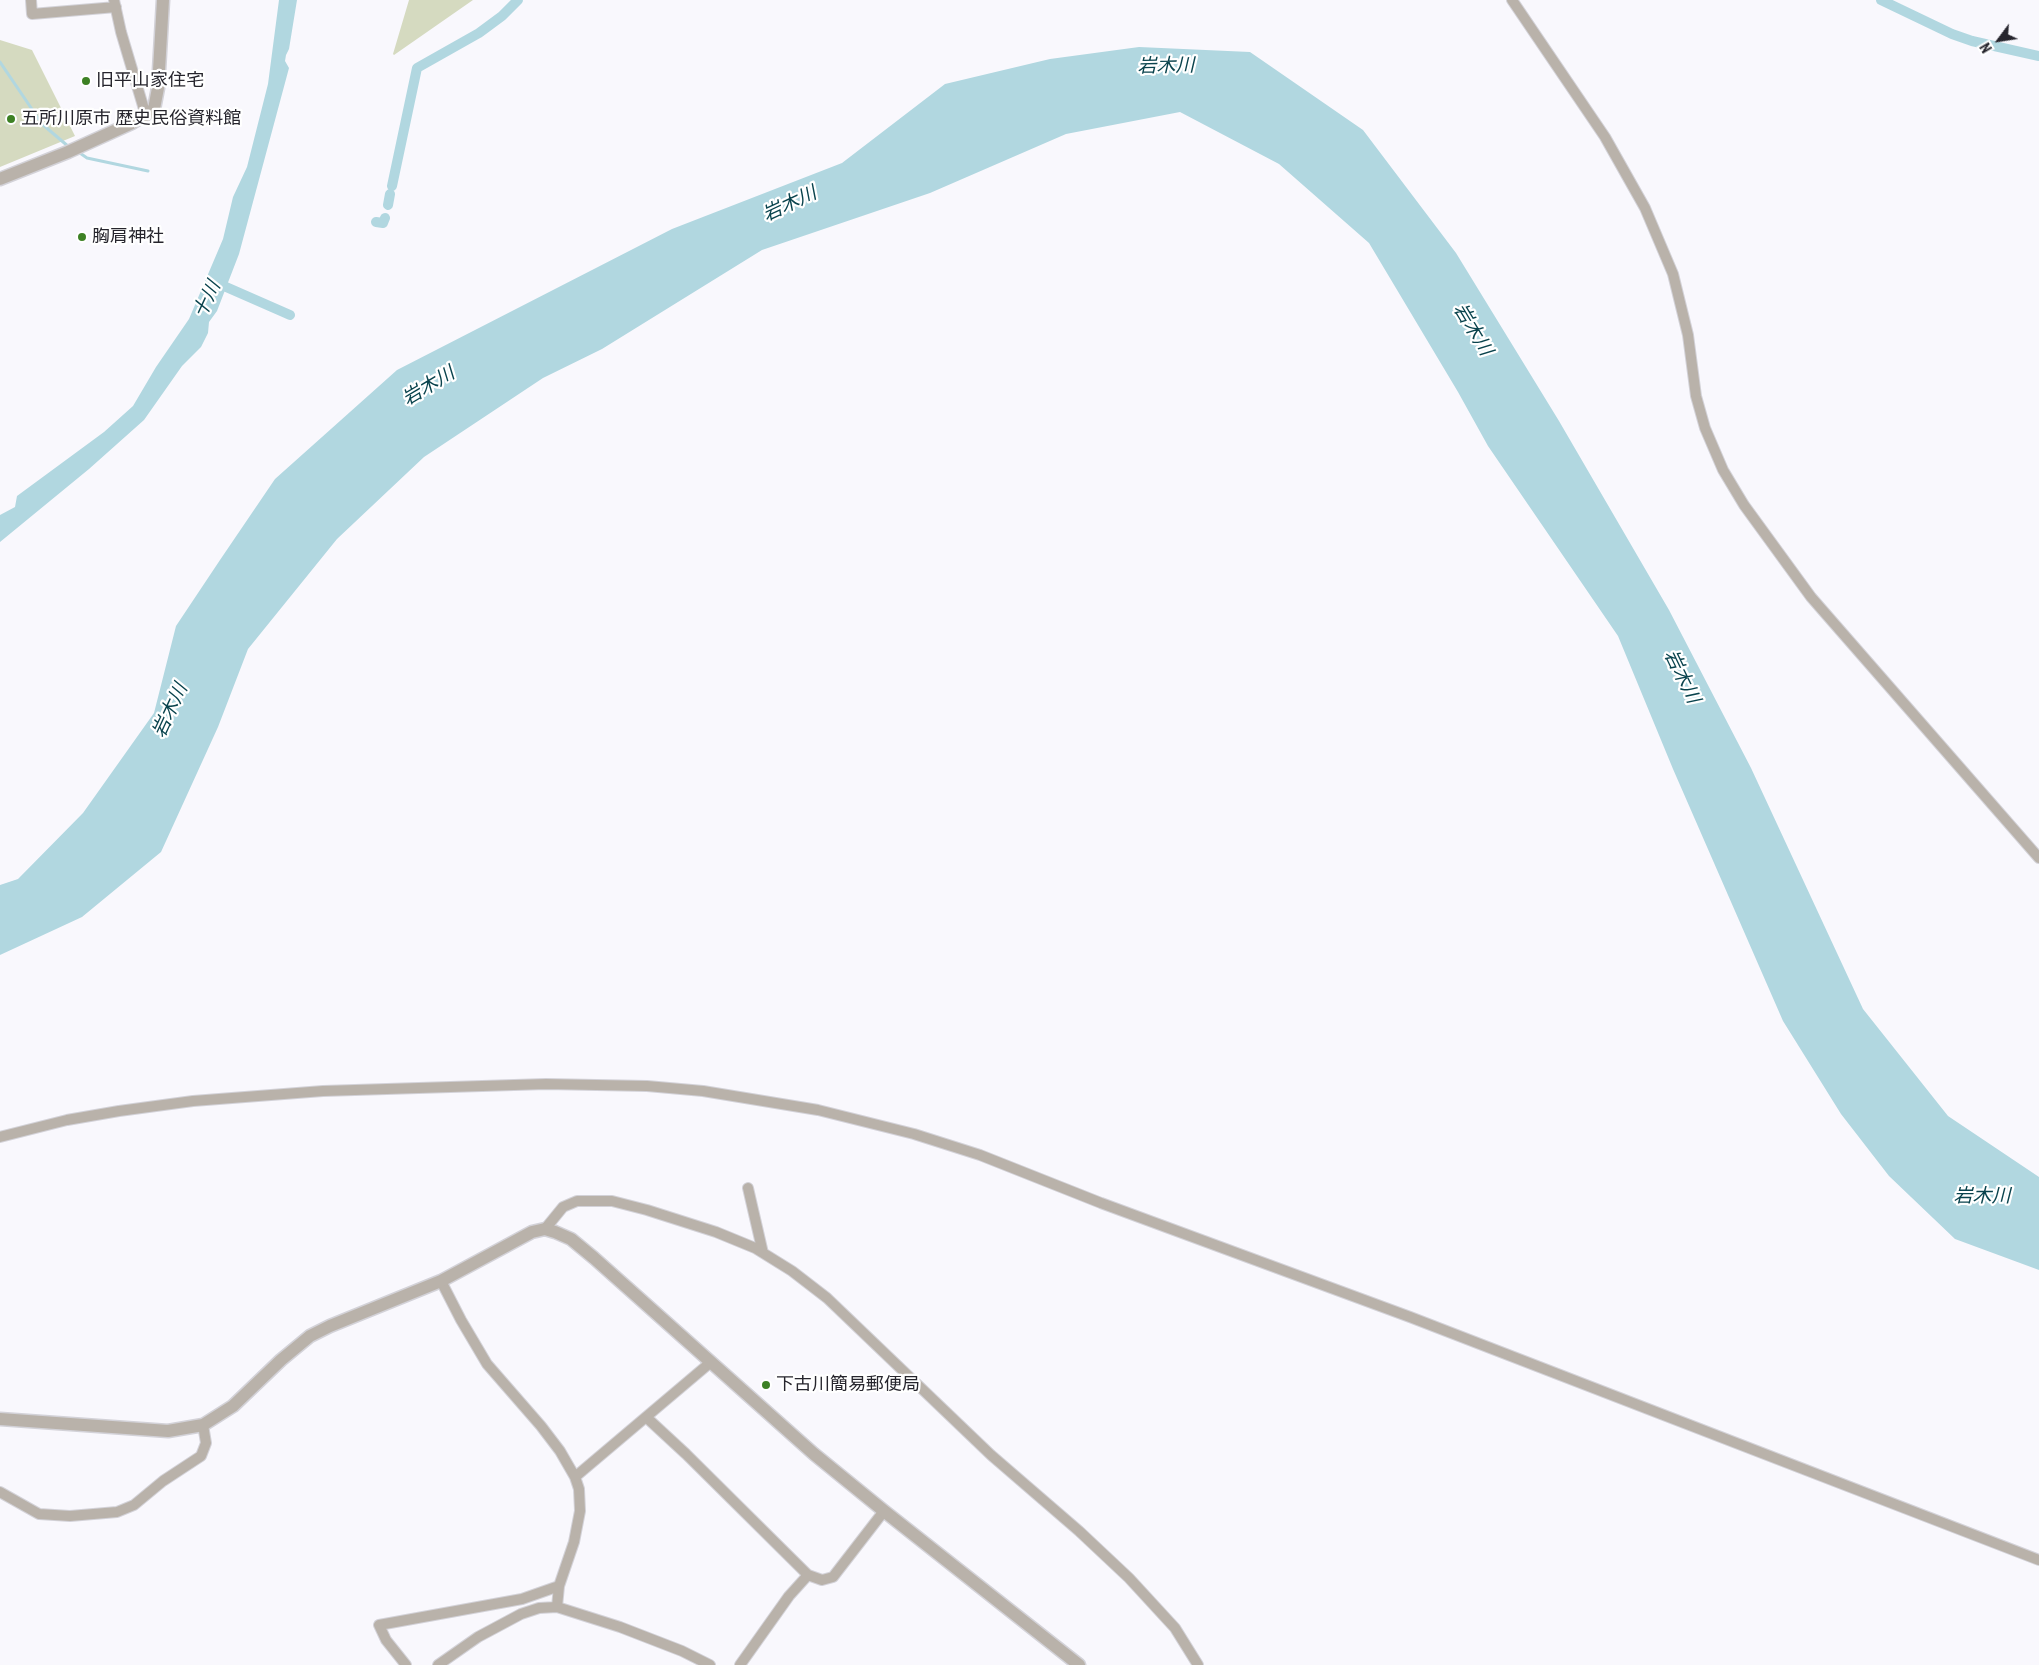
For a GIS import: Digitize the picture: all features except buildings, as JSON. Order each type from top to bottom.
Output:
[{"type":"street","points":[[31,0],[32,14],[115,3],[146,116]]},
{"type":"street","points":[[0,179],[84,145],[146,116],[154,109],[158,88],[163,0]]},
{"type":"street","points":[[1512,0],[1605,137],[1644,208],[1672,274],[1688,336],[1696,396],[1705,428],[1723,470],[1744,505],[1811,597],[2039,858]]},
{"type":"street","points":[[0,1137],[67,1120],[193,1101],[323,1091],[401,1088],[546,1084],[647,1086],[703,1091],[818,1110],[914,1134],[980,1155],[1100,1203],[1410,1317],[2039,1560]]},
{"type":"street","points":[[748,1188],[763,1253]]},
{"type":"street","points":[[545,1230],[563,1207],[577,1201],[612,1201],[716,1232],[763,1253],[792,1271],[827,1298],[991,1455],[1115,1564],[1174,1628],[1198,1665]]},
{"type":"street","points":[[0,1419],[168,1431],[203,1425],[233,1406],[281,1360],[310,1336],[330,1326],[442,1281],[532,1232],[545,1230],[555,1232],[571,1239],[814,1454],[1079,1665]]},
{"type":"street","points":[[442,1281],[461,1320],[488,1364],[560,1451],[579,1488],[580,1511],[574,1542],[559,1586],[557,1608]]},
{"type":"street","points":[[575,1477],[711,1362]]},
{"type":"street","points":[[646,1417],[808,1574],[822,1580],[833,1577],[884,1511]]},
{"type":"street","points":[[0,1492],[39,1514],[70,1516],[117,1512],[134,1505],[164,1481],[201,1456],[206,1443],[203,1425]]},
{"type":"street","points":[[740,1665],[808,1574]]},
{"type":"street","points":[[406,1665],[386,1640],[379,1625],[522,1599],[559,1586]]},
{"type":"street","points":[[438,1665],[478,1636],[521,1614],[539,1608],[557,1608],[620,1626],[682,1651],[710,1665]]},
{"type":"green space","points":[[409,0],[473,0],[394,55]]},
{"type":"green space","points":[[0,40],[32,50],[75,136],[0,167]]},
{"type":"water","name":"十川","points":[[279,0],[297,0],[289,49],[285,61],[289,68],[239,254],[217,311],[209,322],[208,333],[201,347],[182,366],[144,420],[89,469],[0,542],[0,515],[15,507],[17,496],[104,432],[133,406],[156,367],[189,319],[223,239],[233,197],[247,167],[268,84]]},
{"type":"water","name":"岩木川","points":[[1139,47],[1250,52],[1363,130],[1456,253],[1559,421],[1669,610],[1751,768],[1863,1009],[1948,1116],[2039,1177],[2039,1270],[1955,1239],[1889,1176],[1841,1114],[1783,1021],[1673,769],[1618,636],[1488,446],[1369,243],[1279,164],[1180,112],[1066,134],[930,193],[762,250],[602,349],[543,378],[424,457],[337,539],[248,649],[218,727],[161,852],[82,917],[0,955],[0,885],[18,879],[83,813],[154,713],[176,626],[220,560],[275,479],[397,370],[672,229],[842,163],[945,84],[1050,59]]},
{"type":"waterway","points":[[392,186],[417,68],[479,33],[502,16],[518,0]]},
{"type":"waterway","points":[[1881,0],[1952,34],[1972,41],[2039,56]]},
{"type":"waterway","points":[[0,62],[42,124],[69,147]]},
{"type":"waterway","points":[[77,151],[87,158],[148,171]]},
{"type":"waterway","points":[[388,205],[390,194]]},
{"type":"waterway","points":[[376,222],[383,223],[385,218]]},
{"type":"waterway","points":[[217,283],[290,315]]},
{"type":"place","name":"旧平山家住宅","points":[[86,81]]},
{"type":"place","name":"五所川原市 歴史民俗資料館","points":[[11,119]]},
{"type":"place","name":"胸肩神社","points":[[82,237]]},
{"type":"place","name":"下古川簡易郵便局","points":[[766,1385]]}]
